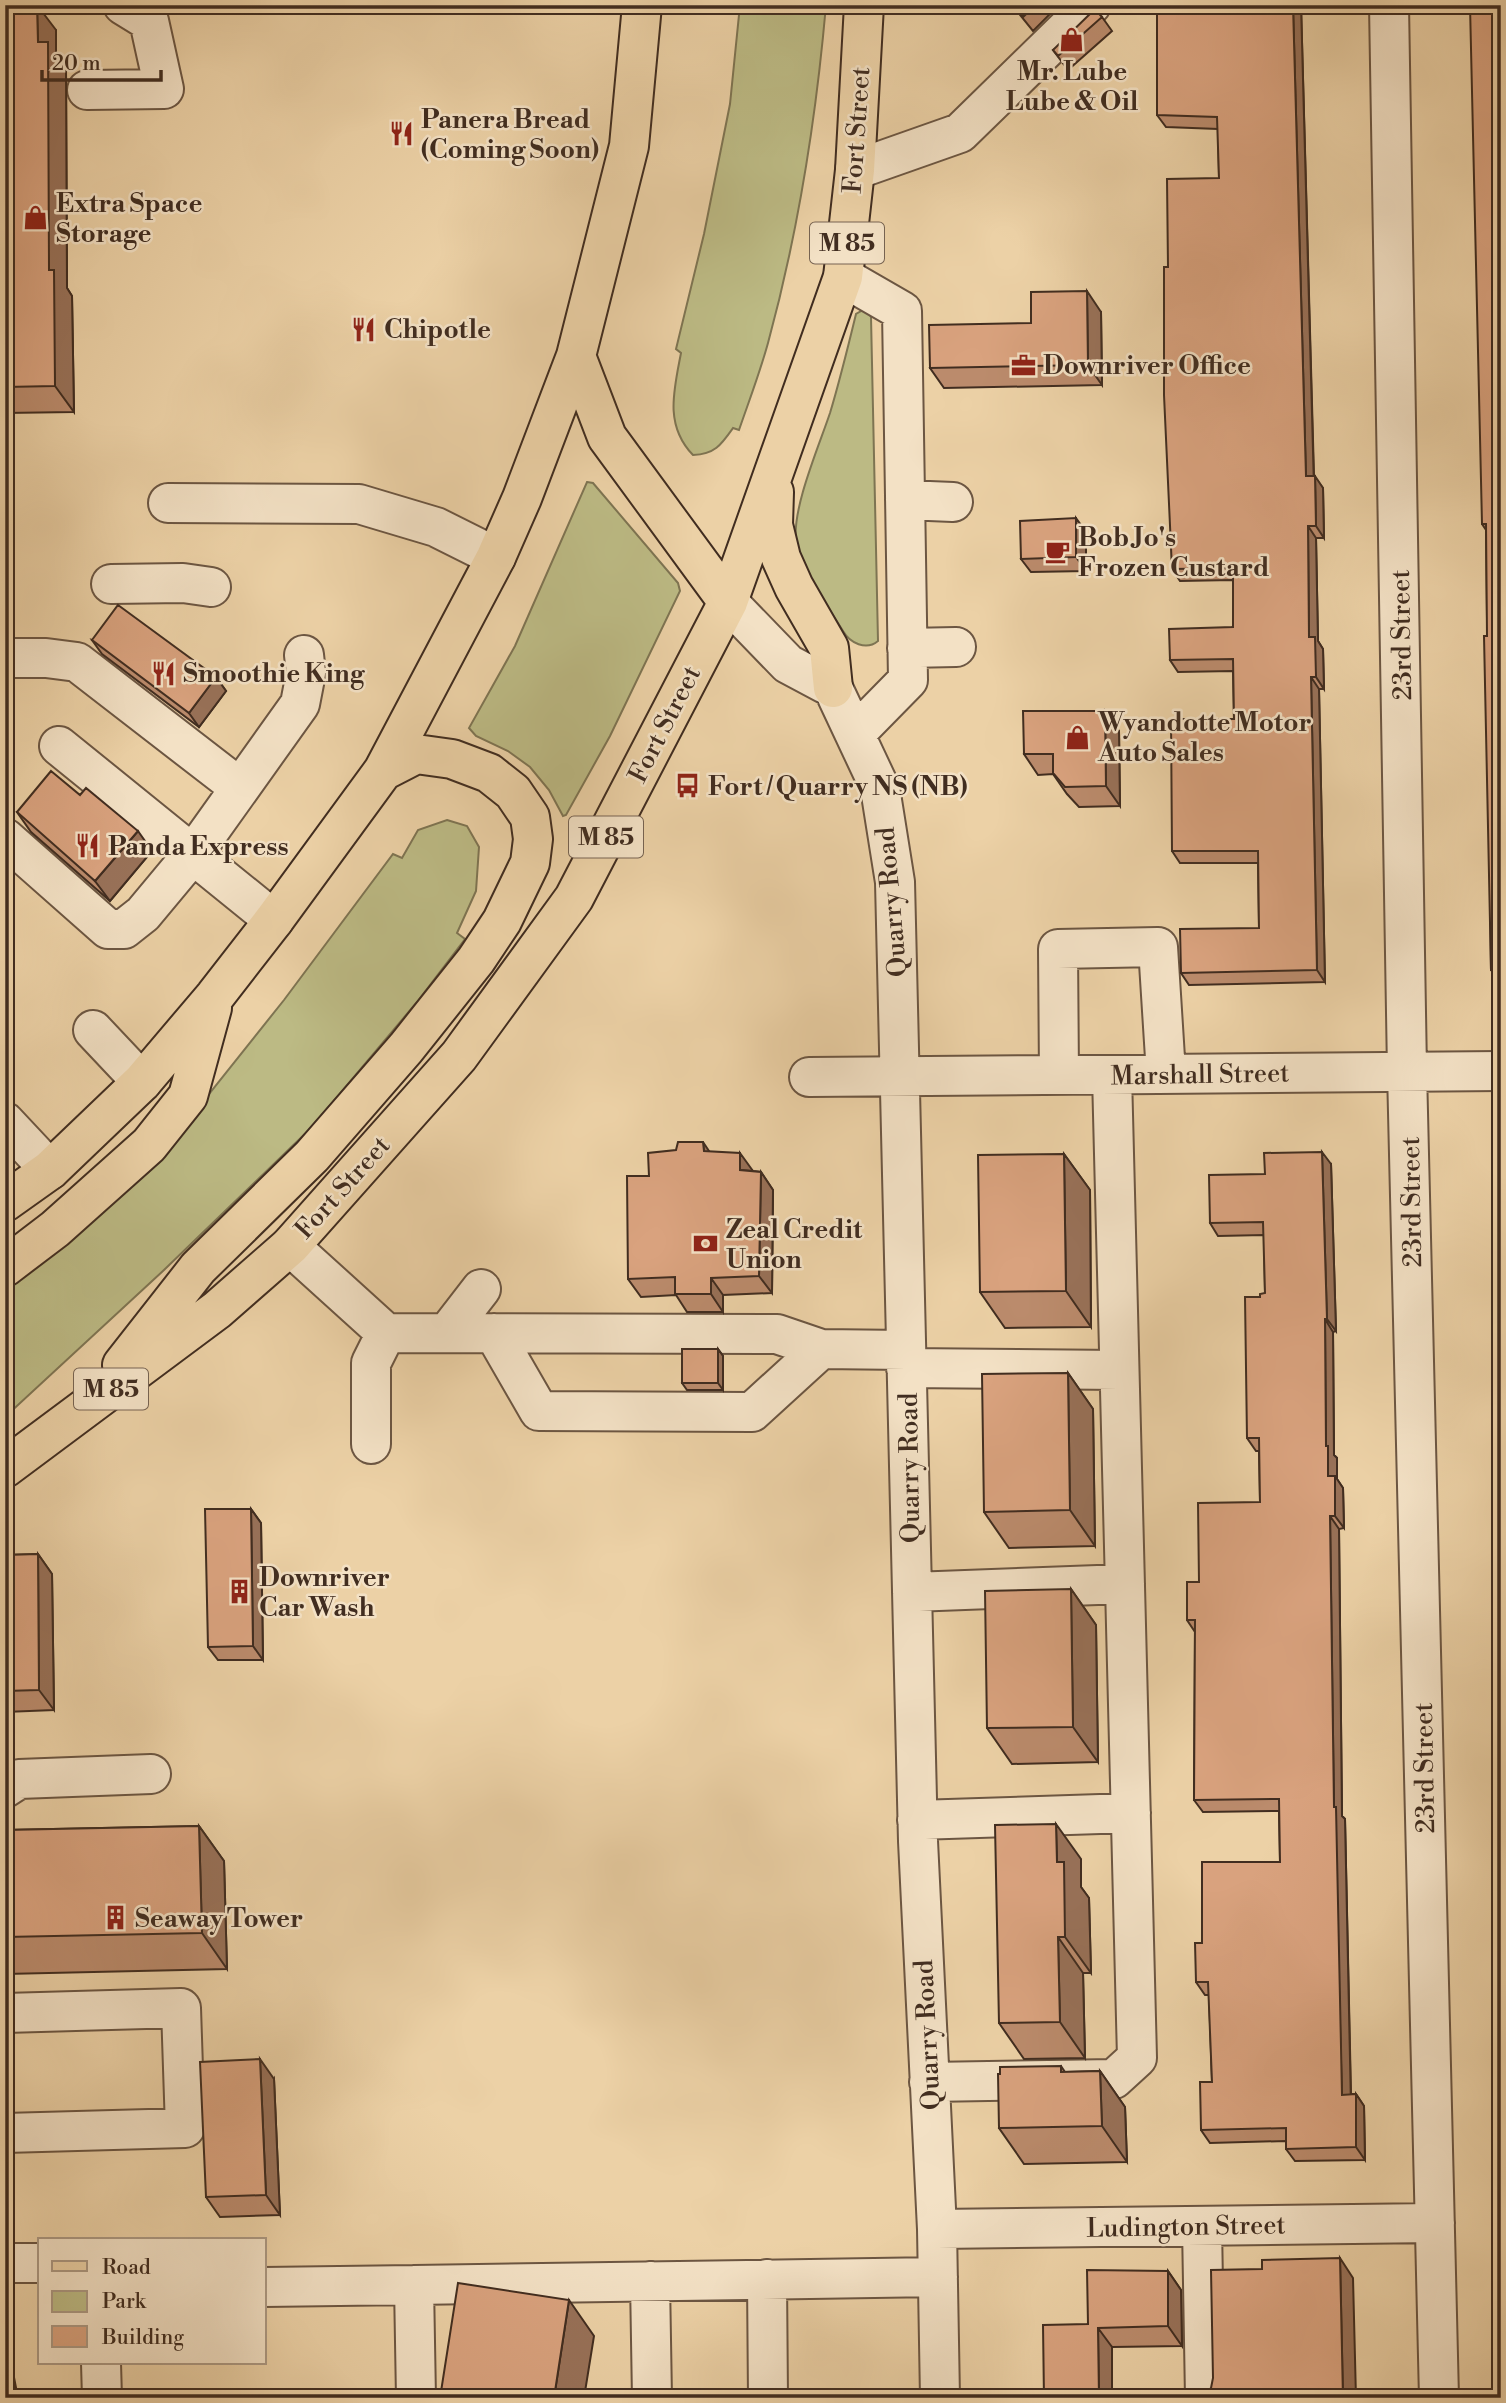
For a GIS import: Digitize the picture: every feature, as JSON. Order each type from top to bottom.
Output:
[{"type":"main road","points":[[5,1202],[50,1170],[142,1082],[215,996],[274,920],[383,771],[496,556],[522,498],[576,356],[629,146],[642,5]]},
{"type":"main road","name":"Fort Street","points":[[5,1468],[217,1310],[290,1246],[458,1056],[574,898],[728,602],[843,277],[855,170],[864,5]]},
{"type":"main road","points":[[576,356],[607,437],[728,602]]},
{"type":"main road","points":[[775,469],[773,525],[781,558],[794,587],[829,648],[833,688]]},
{"type":"main road","points":[[89,1406],[198,1268],[312,1156],[406,1048],[502,921],[530,863],[533,839],[530,817],[513,792],[489,773],[452,760],[416,754],[383,771]]},
{"type":"main road","points":[[5,1267],[55,1229],[149,1145],[188,1096],[215,996]]},
{"type":"street","points":[[87,90],[164,89],[149,21],[123,5]]},
{"type":"street","points":[[855,170],[960,133],[1091,5]]},
{"type":"street","name":"23rd Street","points":[[1389,5],[1408,1071],[1439,2398]]},
{"type":"street","points":[[843,277],[901,311],[908,680],[855,734]]},
{"type":"street","points":[[905,500],[953,502]]},
{"type":"street","points":[[168,503],[359,504],[436,527],[496,556]]},
{"type":"street","points":[[111,584],[183,583],[211,587]]},
{"type":"street","points":[[728,602],[788,664],[833,688]]},
{"type":"street","points":[[907,648],[956,647]]},
{"type":"street","points":[[5,838],[108,929],[124,929],[143,914],[193,854],[300,704],[305,688],[304,655]]},
{"type":"street","points":[[5,658],[46,658],[77,662],[240,788]]},
{"type":"street","name":"Quarry Road","points":[[833,688],[880,788],[895,882],[917,1820],[937,2229],[940,2398]]},
{"type":"street","points":[[59,746],[274,920]]},
{"type":"street","points":[[1059,1075],[1058,948],[1158,947],[1166,1074]]},
{"type":"street","points":[[93,1030],[142,1082]]},
{"type":"street","name":"Marshall Street","points":[[809,1077],[1501,1070]]},
{"type":"street","points":[[929,2082],[1114,2079],[1137,2058],[1111,1075]]},
{"type":"street","points":[[5,1122],[50,1170]]},
{"type":"street","points":[[290,1246],[386,1333],[777,1334],[821,1349],[906,1359],[1119,1370]]},
{"type":"street","points":[[447,1333],[481,1289]]},
{"type":"street","points":[[371,1444],[371,1363],[386,1333]]},
{"type":"street","points":[[494,1333],[539,1411],[752,1412],[821,1349]]},
{"type":"street","points":[[912,1591],[1125,1584]]},
{"type":"street","points":[[5,1788],[19,1779],[151,1774]]},
{"type":"street","points":[[917,1820],[1130,1813]]},
{"type":"street","points":[[5,2012],[181,2008],[185,2128],[5,2133]]},
{"type":"street","name":"Ludington Street","points":[[937,2229],[1435,2223]]},
{"type":"street","points":[[1202,2226],[1205,2398]]},
{"type":"street","points":[[5,2263],[38,2263]]},
{"type":"street","points":[[266,2287],[938,2277]]},
{"type":"street","points":[[767,2279],[768,2398]]},
{"type":"street","points":[[650,2281],[652,2398]]},
{"type":"street","points":[[414,2285],[416,2398]]},
{"type":"street","points":[[102,2364],[102,2398]]},
{"type":"green space","points":[[740,5],[826,5],[804,176],[779,302],[765,354],[739,430],[733,428],[721,444],[712,450],[693,455],[678,432],[675,419],[674,394],[681,353],[676,349],[704,234],[730,104]]},
{"type":"green space","points":[[863,310],[868,311],[871,317],[878,641],[868,645],[854,642],[846,635],[815,588],[803,564],[796,541],[802,495],[830,413],[856,314]]},
{"type":"green space","points":[[587,482],[593,483],[678,583],[680,591],[610,736],[563,816],[549,790],[530,767],[508,751],[476,736],[469,728],[515,646]]},
{"type":"green space","points":[[447,820],[467,826],[479,847],[476,891],[457,933],[465,939],[417,1002],[311,1128],[164,1270],[5,1417],[5,1291],[146,1173],[284,1000],[393,854],[402,858],[418,830]]},
{"type":"building","name":"Extra Space Storage","points":[[5,5],[37,5],[38,42],[48,42],[49,270],[54,270],[55,386],[5,387]]},
{"type":"building","points":[[1013,5],[1036,5],[1023,17]]},
{"type":"building","points":[[1157,5],[1293,5],[1306,476],[1315,476],[1316,526],[1308,526],[1309,637],[1315,637],[1316,677],[1311,677],[1317,970],[1181,973],[1180,929],[1259,928],[1258,851],[1172,851],[1171,719],[1234,719],[1233,659],[1170,660],[1169,629],[1233,627],[1233,568],[1172,569],[1164,395],[1164,267],[1168,267],[1167,179],[1219,178],[1217,117],[1157,115]]},
{"type":"building","points":[[1470,5],[1501,5],[1501,970],[1491,970],[1484,636],[1487,636],[1486,524],[1482,524]]},
{"type":"building","points":[[1095,9],[1102,17],[1058,56],[1053,50]]},
{"type":"building","points":[[1087,291],[1088,365],[930,368],[929,325],[1031,323],[1031,292]]},
{"type":"building","points":[[1076,518],[1076,557],[1021,559],[1020,521]]},
{"type":"building","name":"Smoothie King","points":[[118,605],[216,677],[189,713],[92,640]]},
{"type":"building","points":[[1023,711],[1105,711],[1106,786],[1065,787],[1053,773],[1053,754],[1024,754]]},
{"type":"building","points":[[51,771],[80,795],[86,788],[138,831],[95,881],[17,812]]},
{"type":"building","name":"Zeal Credit Union","points":[[678,1142],[703,1142],[704,1151],[740,1153],[740,1170],[761,1172],[759,1276],[711,1278],[711,1294],[675,1294],[675,1277],[628,1279],[627,1176],[649,1176],[648,1153],[676,1150]]},
{"type":"building","points":[[1322,1152],[1327,1319],[1326,1446],[1328,1476],[1335,1476],[1335,1516],[1330,1516],[1342,2095],[1356,2094],[1356,2147],[1286,2149],[1286,2128],[1201,2130],[1200,2082],[1212,2082],[1208,1982],[1196,1982],[1195,1943],[1202,1943],[1202,1862],[1280,1862],[1279,1799],[1194,1800],[1195,1620],[1187,1620],[1187,1582],[1199,1582],[1198,1503],[1260,1502],[1259,1438],[1247,1438],[1245,1297],[1260,1297],[1260,1294],[1265,1293],[1263,1222],[1210,1223],[1209,1175],[1265,1174],[1264,1153]]},
{"type":"building","points":[[1495,1152],[1501,1152],[1501,1312]]},
{"type":"building","points":[[1064,1154],[1066,1291],[980,1292],[978,1155]]},
{"type":"building","points":[[682,1349],[718,1349],[718,1383],[682,1383]]},
{"type":"building","points":[[1068,1373],[1070,1510],[984,1512],[982,1374]]},
{"type":"building","name":"Downriver Car Wash","points":[[205,1509],[251,1509],[253,1646],[208,1647]]},
{"type":"building","points":[[38,1554],[39,1690],[5,1691],[5,1555]]},
{"type":"building","points":[[1071,1589],[1073,1727],[987,1728],[985,1591]]},
{"type":"building","points":[[1056,1824],[1057,1862],[1064,1862],[1065,1937],[1058,1937],[1060,2022],[999,2023],[995,1825]]},
{"type":"building","points":[[199,1826],[202,1933],[5,1937],[5,1830]]},
{"type":"building","points":[[260,2059],[266,2195],[206,2197],[200,2062]]},
{"type":"building","points":[[1061,2066],[1061,2072],[1100,2071],[1102,2126],[999,2128],[1000,2067]]},
{"type":"building","points":[[1340,2258],[1343,2398],[1205,2398],[1213,2378],[1211,2270],[1262,2269],[1262,2260]]},
{"type":"building","points":[[1087,2270],[1168,2271],[1168,2326],[1098,2328],[1099,2398],[1044,2398],[1043,2325],[1088,2324]]},
{"type":"building","points":[[458,2283],[569,2300],[554,2398],[440,2398]]},
{"type":"place","name":"Mr. Lube Lube & Oil","points":[[1072,39]]},
{"type":"place","name":"Panera Bread (Coming Soon)","points":[[401,134]]},
{"type":"place","name":"Extra Space Storage","points":[[36,218]]},
{"type":"place","name":"Chipotle","points":[[364,329]]},
{"type":"place","name":"Downriver Office","points":[[1023,365]]},
{"type":"place","name":"Bob Jo's Frozen Custard","points":[[1058,552]]},
{"type":"place","name":"Smoothie King","points":[[163,673]]},
{"type":"place","name":"Wyandotte Motor Auto Sales","points":[[1078,737]]},
{"type":"place","name":"Fort / Quarry NS (NB)","points":[[688,786]]},
{"type":"place","name":"Panda Express","points":[[88,846]]},
{"type":"place","name":"Zeal Credit Union","points":[[706,1244]]},
{"type":"place","name":"Downriver Car Wash","points":[[239,1592]]},
{"type":"place","name":"Seaway Tower","points":[[115,1918]]}]
